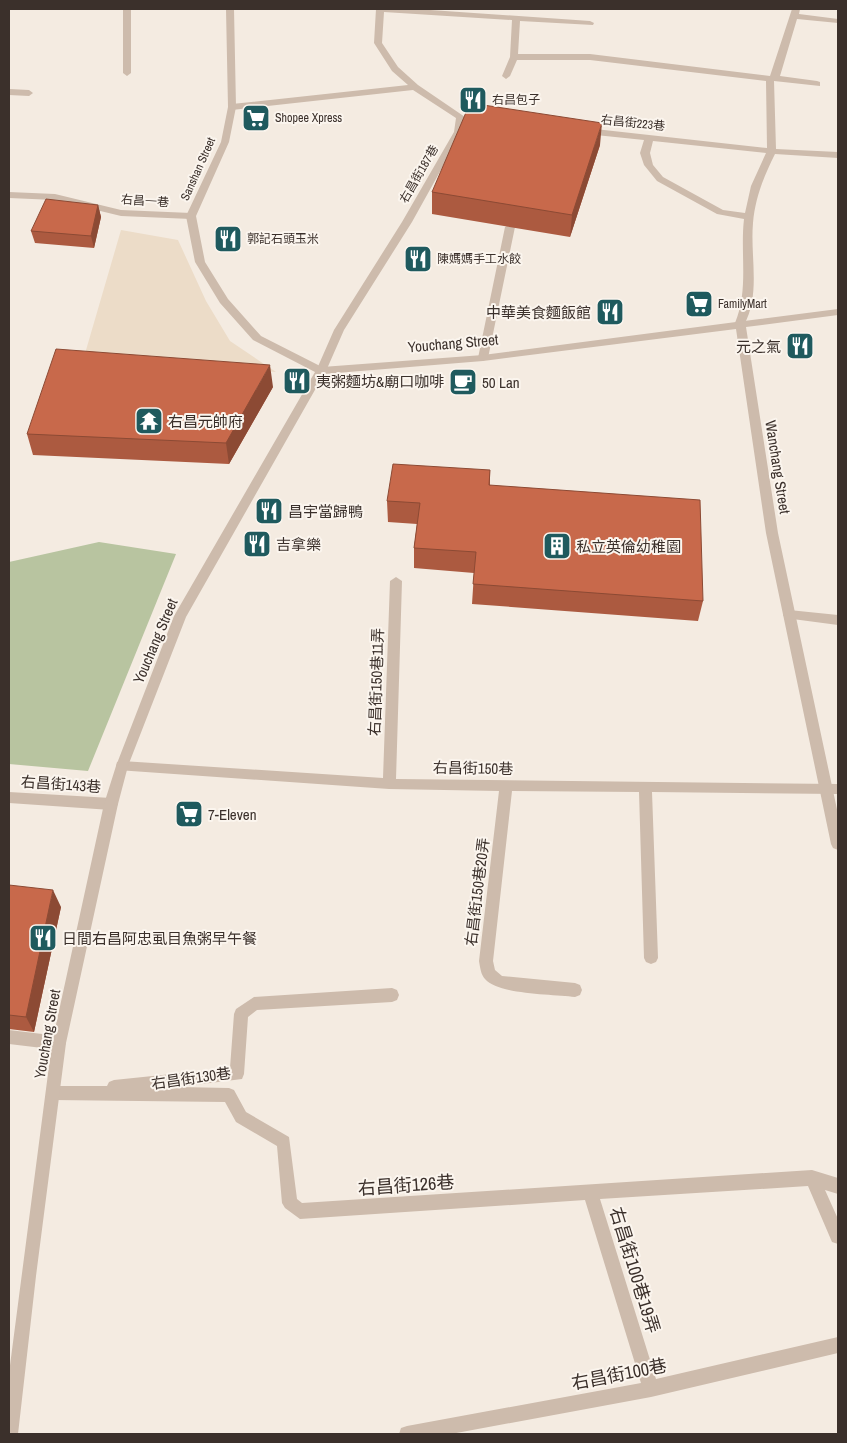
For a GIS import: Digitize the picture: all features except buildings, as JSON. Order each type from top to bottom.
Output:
[{"type":"street","points":[[127,9],[127,73]]},
{"type":"street","name":"Sanshan Street","points":[[230,9],[232,107],[225,142],[190,216],[200,262],[224,301],[257,338],[321,371]]},
{"type":"street","points":[[381,9],[590,23]]},
{"type":"street","name":"右昌街187巷","points":[[321,371],[339,330],[406,222],[466,117],[414,87],[396,69],[378,43],[381,9]]},
{"type":"street","points":[[533,19],[534,9]]},
{"type":"street","points":[[740,323],[747,305],[749,217],[754,186],[772,151],[772,78],[795,12],[838,21]]},
{"type":"street","points":[[506,76],[514,57],[516,18]]},
{"type":"street","points":[[514,57],[590,56],[817,84]]},
{"type":"street","points":[[232,107],[414,87]]},
{"type":"street","points":[[9,92],[29,93]]},
{"type":"street","name":"右昌街223巷","points":[[580,130],[772,151],[838,155]]},
{"type":"street","points":[[649,138],[645,153],[648,165],[660,179],[720,212],[749,217]]},
{"type":"street","name":"右昌一巷","points":[[9,194],[55,196],[121,213],[190,216]]},
{"type":"street","points":[[483,358],[510,227]]},
{"type":"street","name":"Youchang Street","points":[[10,1434],[28,1276],[59,1043],[111,804],[122,766],[180,616],[321,371],[483,358],[740,323],[838,312]]},
{"type":"street","name":"Wanchang Street","points":[[740,323],[772,532],[838,844]]},
{"type":"street","name":"右昌街150巷11弄","points":[[389,784],[396,581]]},
{"type":"street","points":[[789,615],[838,620]]},
{"type":"street","name":"右昌街150巷","points":[[122,766],[389,784],[838,789]]},
{"type":"street","name":"右昌街150巷20弄","points":[[506,785],[486,961],[489,974],[499,982],[576,990]]},
{"type":"street","points":[[645,786],[651,958]]},
{"type":"street","name":"右昌街143巷","points":[[9,796],[111,804]]},
{"type":"street","name":"右昌街130巷","points":[[53,1094],[237,1074],[241,1014],[254,1004],[392,995]]},
{"type":"street","points":[[9,1037],[59,1043]]},
{"type":"street","name":"右昌街126巷","points":[[53,1094],[229,1095],[241,1117],[284,1142],[290,1203],[300,1211],[812,1178],[838,1186]]},
{"type":"street","points":[[812,1178],[838,1236]]},
{"type":"street","name":"右昌街100巷19弄","points":[[590,1192],[651,1389]]},
{"type":"street","name":"右昌街100巷","points":[[407,1434],[651,1389],[838,1345]]},
{"type":"green space","points":[[99,542],[176,554],[88,771],[9,764],[9,562]]},
{"type":"shaded area","points":[[121,230],[178,240],[206,301],[230,341],[276,372],[84,357]]},
{"type":"place","name":"右昌包子","points":[[473,100]]},
{"type":"place","name":"Shopee Xpress","points":[[256,118]]},
{"type":"place","name":"郭記石頭玉米","points":[[228,239]]},
{"type":"place","name":"陳媽媽手工水餃","points":[[418,259]]},
{"type":"place","name":"FamilyMart","points":[[699,304]]},
{"type":"place","name":"中華美食麵飯館","points":[[610,312]]},
{"type":"place","name":"元之氣","points":[[800,346]]},
{"type":"place","name":"夷粥麵坊&廟口咖啡","points":[[297,381]]},
{"type":"place","name":"50 Lan","points":[[463,382]]},
{"type":"place","name":"右昌元帥府","points":[[149,421]]},
{"type":"place","name":"昌宇當歸鴨","points":[[269,511]]},
{"type":"place","name":"吉拿樂","points":[[257,544]]},
{"type":"place","name":"私立英倫幼稚園","points":[[557,546]]},
{"type":"place","name":"7-Eleven","points":[[189,814]]},
{"type":"place","name":"日間右昌阿忠虱目魚粥早午餐","points":[[43,938]]}]
